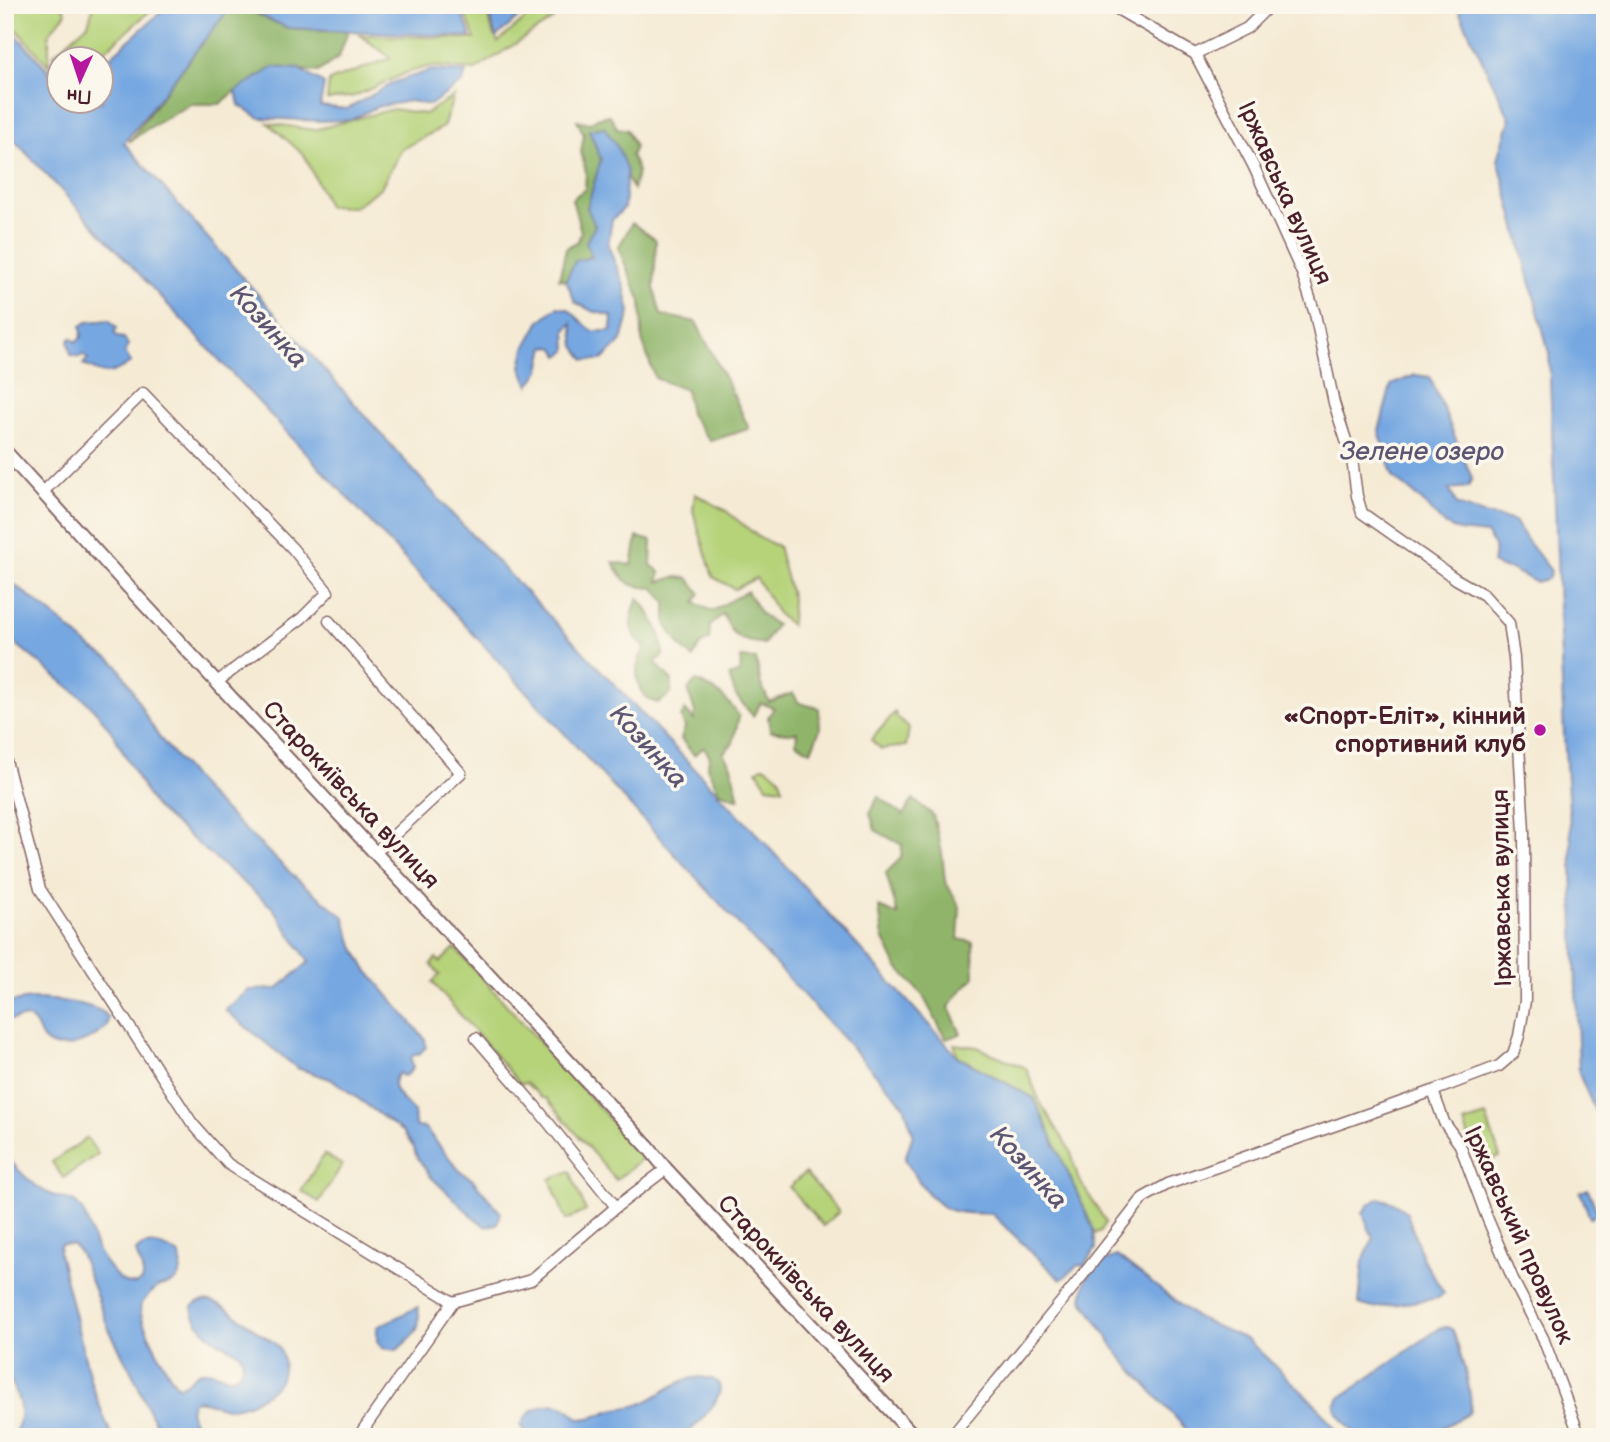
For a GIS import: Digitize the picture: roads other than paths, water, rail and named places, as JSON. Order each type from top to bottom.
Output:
[{"type":"street","points":[[1117,7],[1195,54],[1247,28],[1270,5]]},
{"type":"street","name":"Іржавська вулиця","points":[[951,1437],[1075,1286],[1143,1198],[1168,1184],[1499,1066],[1513,1054],[1519,1036],[1525,1001],[1524,832],[1514,658],[1508,623],[1484,595],[1362,513],[1352,459],[1332,394],[1315,314],[1302,273],[1254,167],[1195,54]]},
{"type":"street","points":[[43,492],[143,393],[293,549],[328,592],[302,618],[217,682]]},
{"type":"street","name":"Старокиївська вулиця","points":[[5,451],[915,1437]]},
{"type":"street","points":[[329,621],[461,773],[376,852]]},
{"type":"street","points":[[5,758],[40,889],[192,1123],[228,1164],[453,1302]]},
{"type":"street","points":[[475,1038],[536,1106],[616,1207]]},
{"type":"street","name":"Іржавський провулок","points":[[1433,1091],[1444,1122],[1460,1145],[1515,1284],[1543,1338],[1580,1437]]},
{"type":"street","points":[[358,1437],[453,1302],[531,1280],[616,1207],[666,1169]]},
{"type":"water","name":"Козинка","points":[[169,5],[232,5],[124,143],[452,514],[754,831],[958,1057],[1034,1098],[1093,1228],[1096,1249],[1083,1266],[1078,1265],[1061,1280],[992,1214],[953,1211],[932,1197],[905,1159],[913,1134],[904,1105],[403,557],[5,130],[5,23],[46,68],[46,116],[116,116],[116,52]]},
{"type":"water","points":[[237,5],[459,5],[471,37],[288,28]]},
{"type":"water","points":[[486,5],[533,5],[496,37]]},
{"type":"water","points":[[1456,5],[1605,5],[1605,1134],[1579,1074],[1549,353],[1498,159],[1510,119]]},
{"type":"water","points":[[274,67],[299,69],[324,84],[320,106],[347,109],[395,82],[432,70],[466,72],[463,82],[430,105],[410,101],[376,107],[351,120],[260,118],[239,105],[236,91]]},
{"type":"water","points":[[604,127],[618,148],[627,171],[624,208],[612,220],[608,245],[624,285],[630,312],[622,341],[602,360],[585,360],[575,346],[572,323],[566,330],[567,351],[559,356],[555,348],[545,346],[540,370],[529,386],[521,367],[525,348],[540,321],[557,307],[568,309],[592,331],[611,331],[612,316],[592,311],[575,302],[566,280],[575,261],[592,257],[586,242],[595,226],[587,208],[601,159],[589,130]]},
{"type":"water","points":[[109,320],[117,328],[114,332],[118,337],[124,338],[128,345],[125,353],[131,362],[112,372],[102,373],[83,364],[88,359],[82,354],[80,357],[71,355],[68,341],[71,338],[76,342],[82,337],[81,326],[87,322]]},
{"type":"water","name":"Зелене озеро","points":[[1415,375],[1430,377],[1472,478],[1468,487],[1449,489],[1457,505],[1515,521],[1551,571],[1548,579],[1535,582],[1511,569],[1500,568],[1493,563],[1494,547],[1486,534],[1459,531],[1444,524],[1419,498],[1393,477],[1379,431],[1391,385]]},
{"type":"water","points":[[5,577],[92,649],[118,666],[159,737],[208,795],[297,879],[344,917],[353,945],[366,969],[425,1039],[426,1047],[411,1058],[413,1068],[408,1074],[403,1076],[399,1073],[395,1078],[395,1089],[414,1112],[417,1127],[425,1128],[459,1170],[473,1180],[501,1213],[497,1224],[486,1227],[430,1176],[403,1132],[333,1080],[297,1068],[225,1010],[249,990],[277,989],[309,962],[273,908],[156,808],[99,715],[85,700],[5,635]]},
{"type":"water","points":[[31,999],[95,1008],[108,1017],[107,1025],[85,1041],[70,1046],[49,1044],[30,1019],[5,1021],[5,1003]]},
{"type":"water","points":[[5,1151],[19,1170],[39,1188],[78,1205],[100,1255],[125,1282],[136,1284],[143,1277],[136,1251],[141,1247],[157,1245],[179,1255],[181,1267],[177,1278],[152,1292],[141,1306],[143,1322],[177,1386],[185,1384],[204,1371],[231,1377],[241,1369],[242,1359],[239,1353],[200,1327],[192,1308],[206,1301],[234,1313],[277,1345],[283,1366],[282,1374],[274,1386],[260,1397],[237,1407],[225,1408],[193,1401],[191,1415],[206,1437],[163,1437],[109,1329],[80,1253],[73,1245],[63,1244],[60,1245],[59,1253],[92,1386],[112,1437],[5,1437],[14,1433],[18,1426],[20,1410],[5,1371]]},
{"type":"water","points":[[1588,1189],[1598,1214],[1590,1218],[1580,1192]]},
{"type":"water","points":[[1379,1198],[1396,1204],[1407,1213],[1423,1259],[1444,1293],[1438,1298],[1373,1308],[1359,1304],[1363,1261],[1373,1239],[1363,1213]]},
{"type":"water","points":[[1117,1256],[1196,1317],[1248,1340],[1317,1406],[1342,1437],[1193,1437],[1120,1356],[1082,1299],[1086,1279],[1101,1261]]},
{"type":"water","points":[[418,1307],[419,1322],[413,1336],[397,1350],[382,1348],[377,1342],[377,1327]]},
{"type":"water","points":[[1440,1328],[1453,1330],[1466,1373],[1471,1406],[1469,1413],[1426,1437],[1357,1437],[1336,1411],[1335,1405],[1340,1398]]},
{"type":"water","points":[[700,1377],[717,1382],[719,1395],[709,1411],[684,1437],[527,1437],[521,1426],[531,1412],[543,1406],[562,1406],[580,1419],[589,1418],[641,1404],[678,1383]]},
{"type":"place","name":"«Спорт-Еліт», кінний спортивний клуб","points":[[1540,730]]}]
